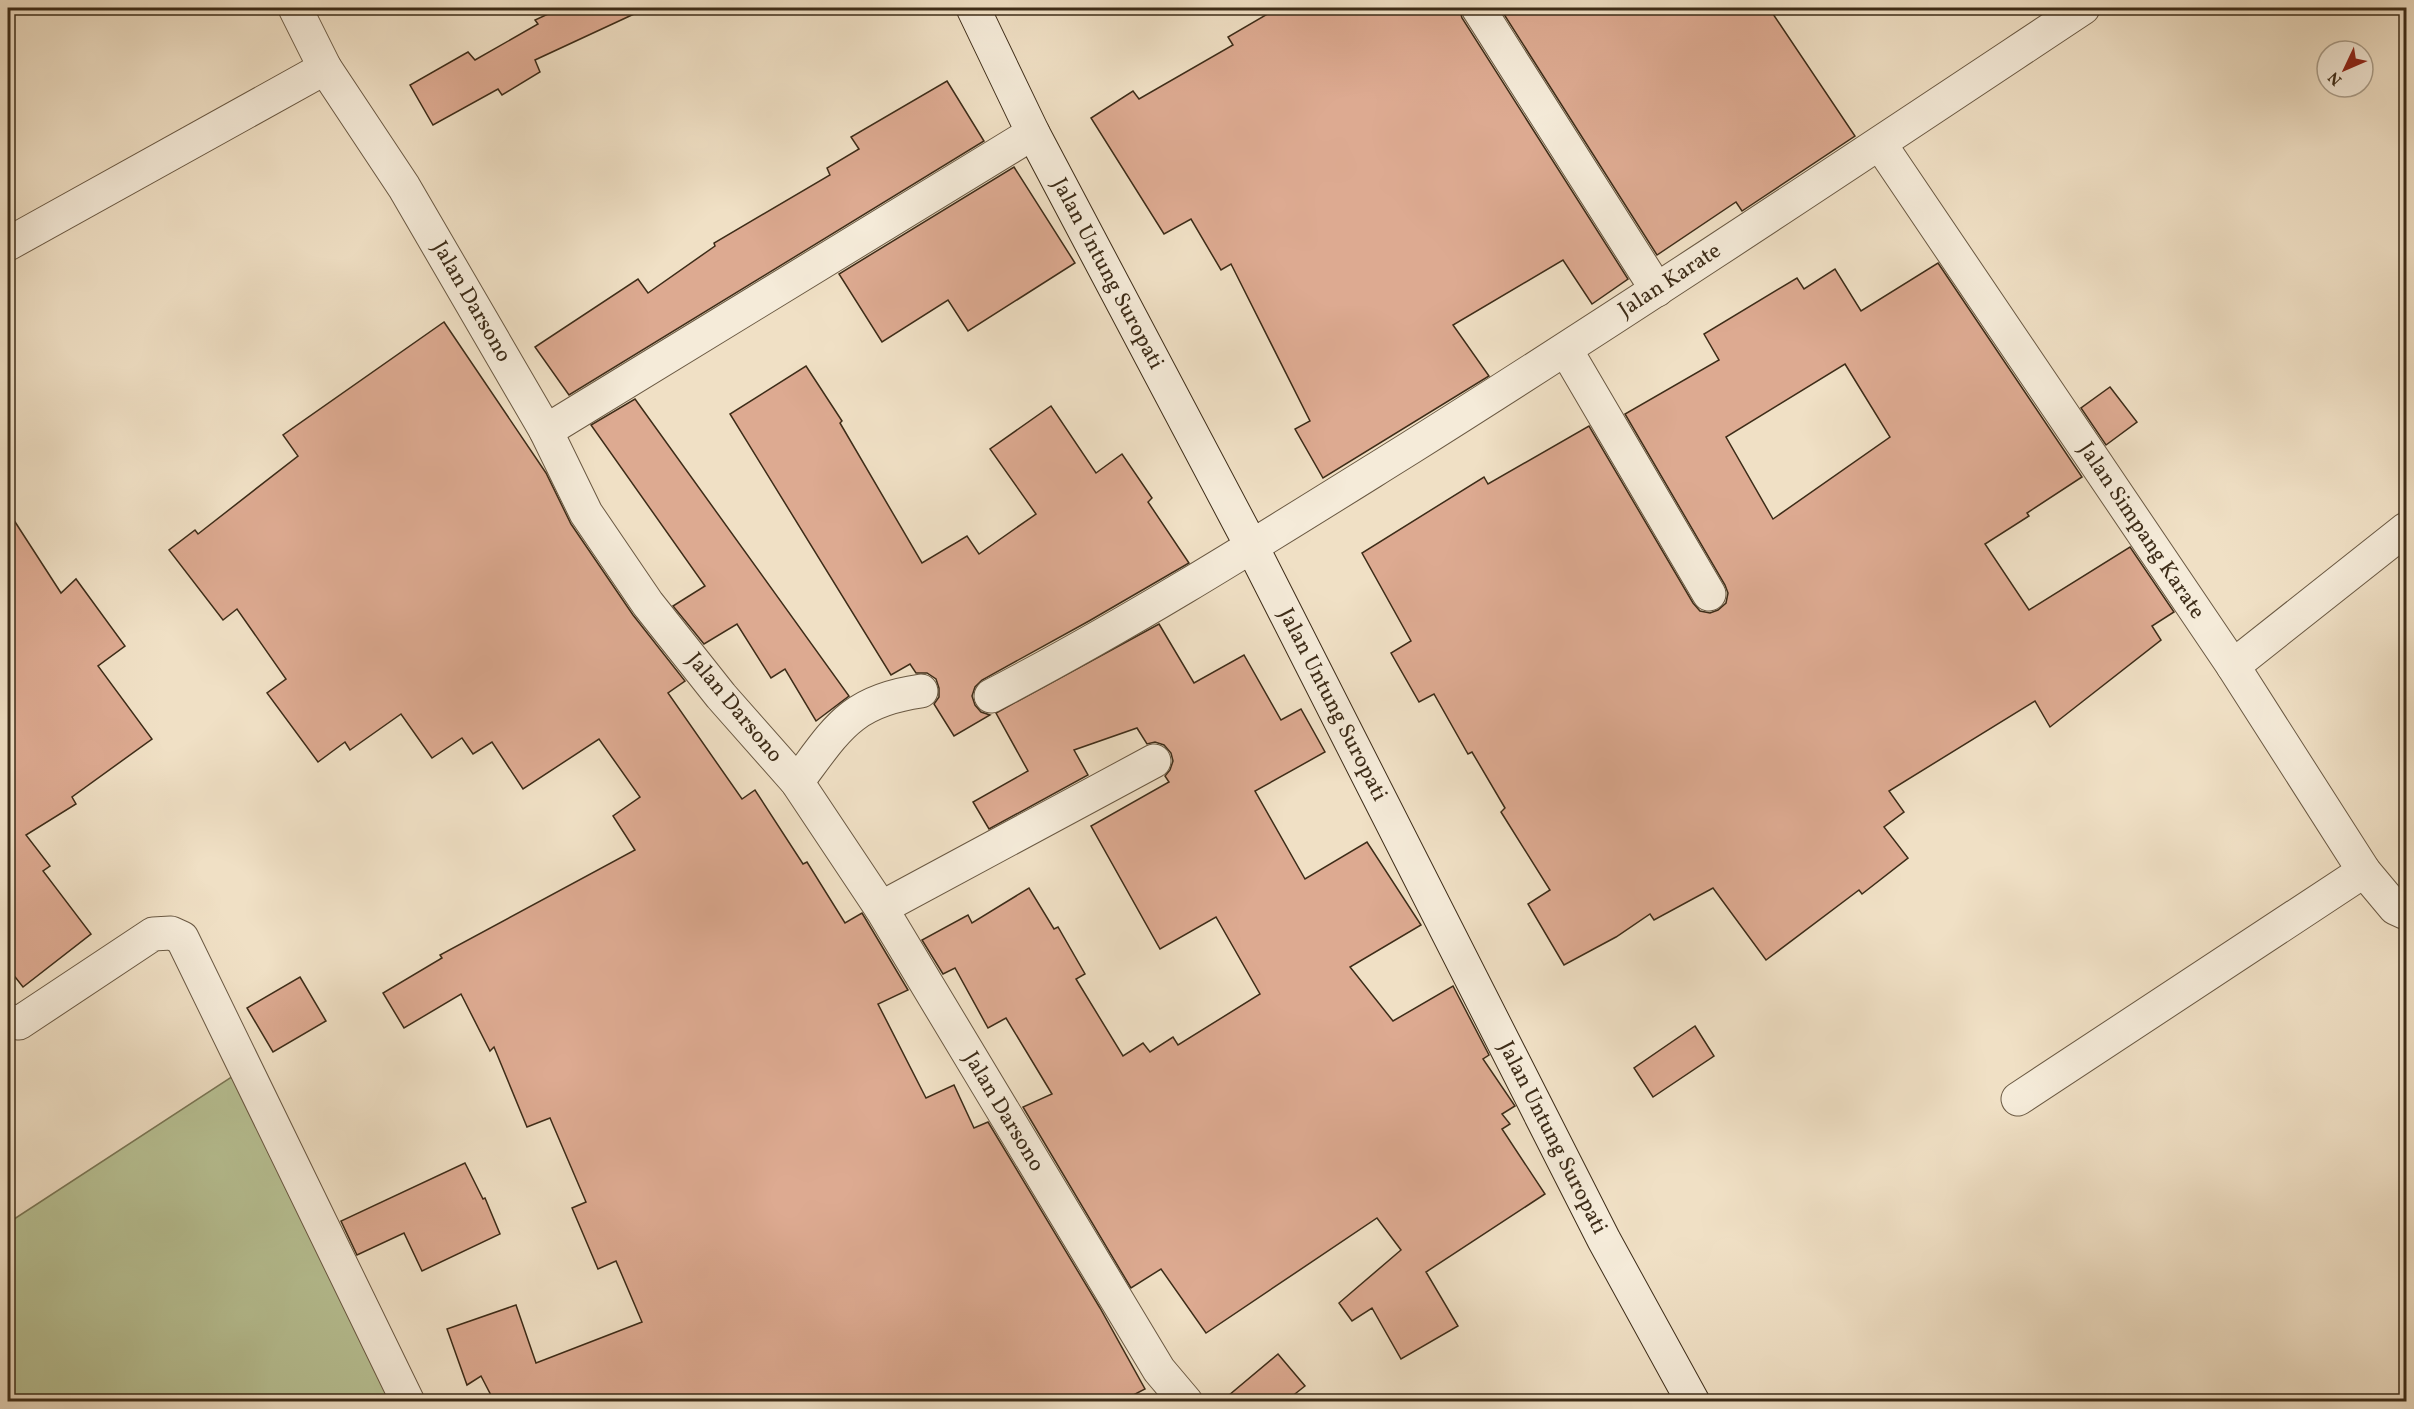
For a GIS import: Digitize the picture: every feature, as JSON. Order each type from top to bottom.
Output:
[{"type":"street","name":"Jalan Darsono","points":[[295,8],[325,68],[404,187],[546,431],[586,513],[648,604],[721,696],[797,782],[881,908],[1159,1370],[1186,1401]]},
{"type":"street","name":"Jalan Untung Suropati","points":[[973,8],[1033,133],[1252,547],[1598,1229],[1693,1401]]},
{"type":"street","points":[[1478,8],[1658,290]]},
{"type":"street","name":"Jalan Karate","points":[[991,696],[1071,654],[1252,547],[1566,350],[2083,8]]},
{"type":"street","points":[[8,244],[325,68]]},
{"type":"street","points":[[546,431],[1033,133]]},
{"type":"street","name":"Jalan Simpang Karate","points":[[1880,144],[2233,666],[2364,871],[2395,908],[2406,913]]},
{"type":"street","points":[[1566,350],[1709,594]]},
{"type":"street","points":[[2233,666],[2406,529]]},
{"type":"street","points":[[797,782],[845,720],[874,702],[893,695],[921,691]]},
{"type":"street","points":[[881,908],[1154,761]]},
{"type":"street","points":[[2018,1099],[2364,871]]},
{"type":"street","points":[[8,1020],[19,1023],[153,934],[171,933],[182,938],[408,1401]]},
{"type":"green space","points":[[236,1074],[397,1401],[8,1402],[8,1223]]},
{"type":"building","points":[[561,8],[647,8],[535,60],[540,72],[502,95],[498,89],[433,125],[410,85],[468,52],[475,60],[538,24],[535,20]]},
{"type":"building","points":[[1278,8],[1459,8],[1462,18],[1628,279],[1592,304],[1563,260],[1453,325],[1489,376],[1323,478],[1295,429],[1310,421],[1231,264],[1221,270],[1191,219],[1164,234],[1091,118],[1133,91],[1139,99],[1233,45],[1228,37]]},
{"type":"building","points":[[1500,8],[1769,8],[1855,136],[1742,211],[1736,202],[1657,255]]},
{"type":"building","points":[[947,81],[984,141],[569,395],[535,347],[638,279],[648,293],[715,246],[714,243],[830,175],[827,168],[859,149],[851,137]]},
{"type":"building","points":[[1014,167],[1075,263],[968,331],[948,300],[882,342],[839,274]]},
{"type":"building","points":[[1938,263],[2082,477],[2027,513],[2029,516],[1985,544],[2029,610],[2130,547],[2174,612],[2152,626],[2161,640],[2050,727],[2035,701],[1889,791],[1904,812],[1884,827],[1908,858],[1862,894],[1859,890],[1766,960],[1713,888],[1654,920],[1650,914],[1616,937],[1564,965],[1528,904],[1550,890],[1501,812],[1505,808],[1472,752],[1468,754],[1434,694],[1419,702],[1391,653],[1411,641],[1362,553],[1484,477],[1488,484],[1589,426],[1693,603],[1700,611],[1710,613],[1718,610],[1726,603],[1728,593],[1725,585],[1625,414],[1719,360],[1704,334],[1797,278],[1804,289],[1835,269],[1861,311]],"holes":[[[1845,364],[1890,437],[1773,519],[1726,437]]]},
{"type":"building","points":[[444,322],[546,473],[571,524],[633,615],[685,681],[668,693],[742,799],[755,790],[803,864],[807,862],[845,923],[862,913],[908,990],[878,1004],[926,1098],[954,1085],[974,1128],[988,1122],[1100,1308],[1145,1389],[1122,1401],[494,1401],[481,1376],[467,1385],[447,1329],[516,1305],[536,1363],[642,1322],[616,1261],[598,1269],[572,1208],[586,1202],[550,1118],[527,1127],[494,1047],[490,1051],[461,994],[404,1028],[383,993],[442,958],[440,955],[635,850],[613,816],[640,797],[599,739],[523,789],[492,742],[473,754],[462,738],[432,758],[401,714],[350,750],[345,742],[318,762],[267,693],[286,679],[237,609],[223,620],[169,550],[195,530],[198,534],[298,456],[283,435]]},
{"type":"building","points":[[806,366],[842,421],[840,423],[922,563],[967,536],[979,554],[1036,514],[990,449],[1051,406],[1096,473],[1122,454],[1152,498],[1148,502],[1189,563],[982,680],[975,687],[972,696],[981,712],[990,715],[954,736],[934,704],[939,697],[936,679],[927,673],[916,673],[910,664],[891,675],[730,414]]},
{"type":"building","points":[[2110,387],[2137,422],[2106,445],[2081,408]]},
{"type":"building","points":[[635,399],[849,696],[816,721],[785,669],[771,678],[737,624],[704,644],[673,606],[705,586],[591,425]]},
{"type":"building","points":[[8,511],[61,593],[76,579],[125,646],[98,666],[152,739],[72,797],[76,804],[26,835],[50,866],[43,871],[91,934],[23,987],[8,968]]},
{"type":"building","points":[[1159,624],[1194,683],[1244,655],[1281,720],[1301,709],[1325,752],[1255,791],[1305,879],[1367,842],[1421,925],[1350,967],[1393,1021],[1453,986],[1489,1055],[1483,1059],[1515,1106],[1502,1114],[1510,1124],[1502,1129],[1545,1194],[1426,1272],[1458,1326],[1401,1359],[1372,1308],[1352,1321],[1339,1303],[1401,1250],[1377,1218],[1206,1333],[1161,1269],[1131,1288],[1023,1107],[1052,1094],[1006,1018],[988,1028],[955,968],[943,974],[922,940],[968,915],[972,923],[1029,888],[1054,929],[1058,927],[1085,974],[1076,979],[1123,1056],[1143,1043],[1150,1052],[1173,1037],[1178,1045],[1260,994],[1216,917],[1160,949],[1091,826],[1169,782],[1165,776],[1173,761],[1171,753],[1164,745],[1155,742],[1147,744],[1137,728],[1074,750],[1088,775],[989,829],[973,802],[1028,771],[996,713]]},
{"type":"building","points":[[300,977],[326,1021],[273,1052],[247,1008]]},
{"type":"building","points":[[1695,1026],[1714,1056],[1653,1097],[1634,1068]]},
{"type":"building","points":[[465,1163],[483,1199],[485,1198],[500,1234],[422,1271],[404,1233],[357,1255],[341,1221]]},
{"type":"building","points":[[1278,1354],[1305,1386],[1286,1401],[1222,1401]]}]
